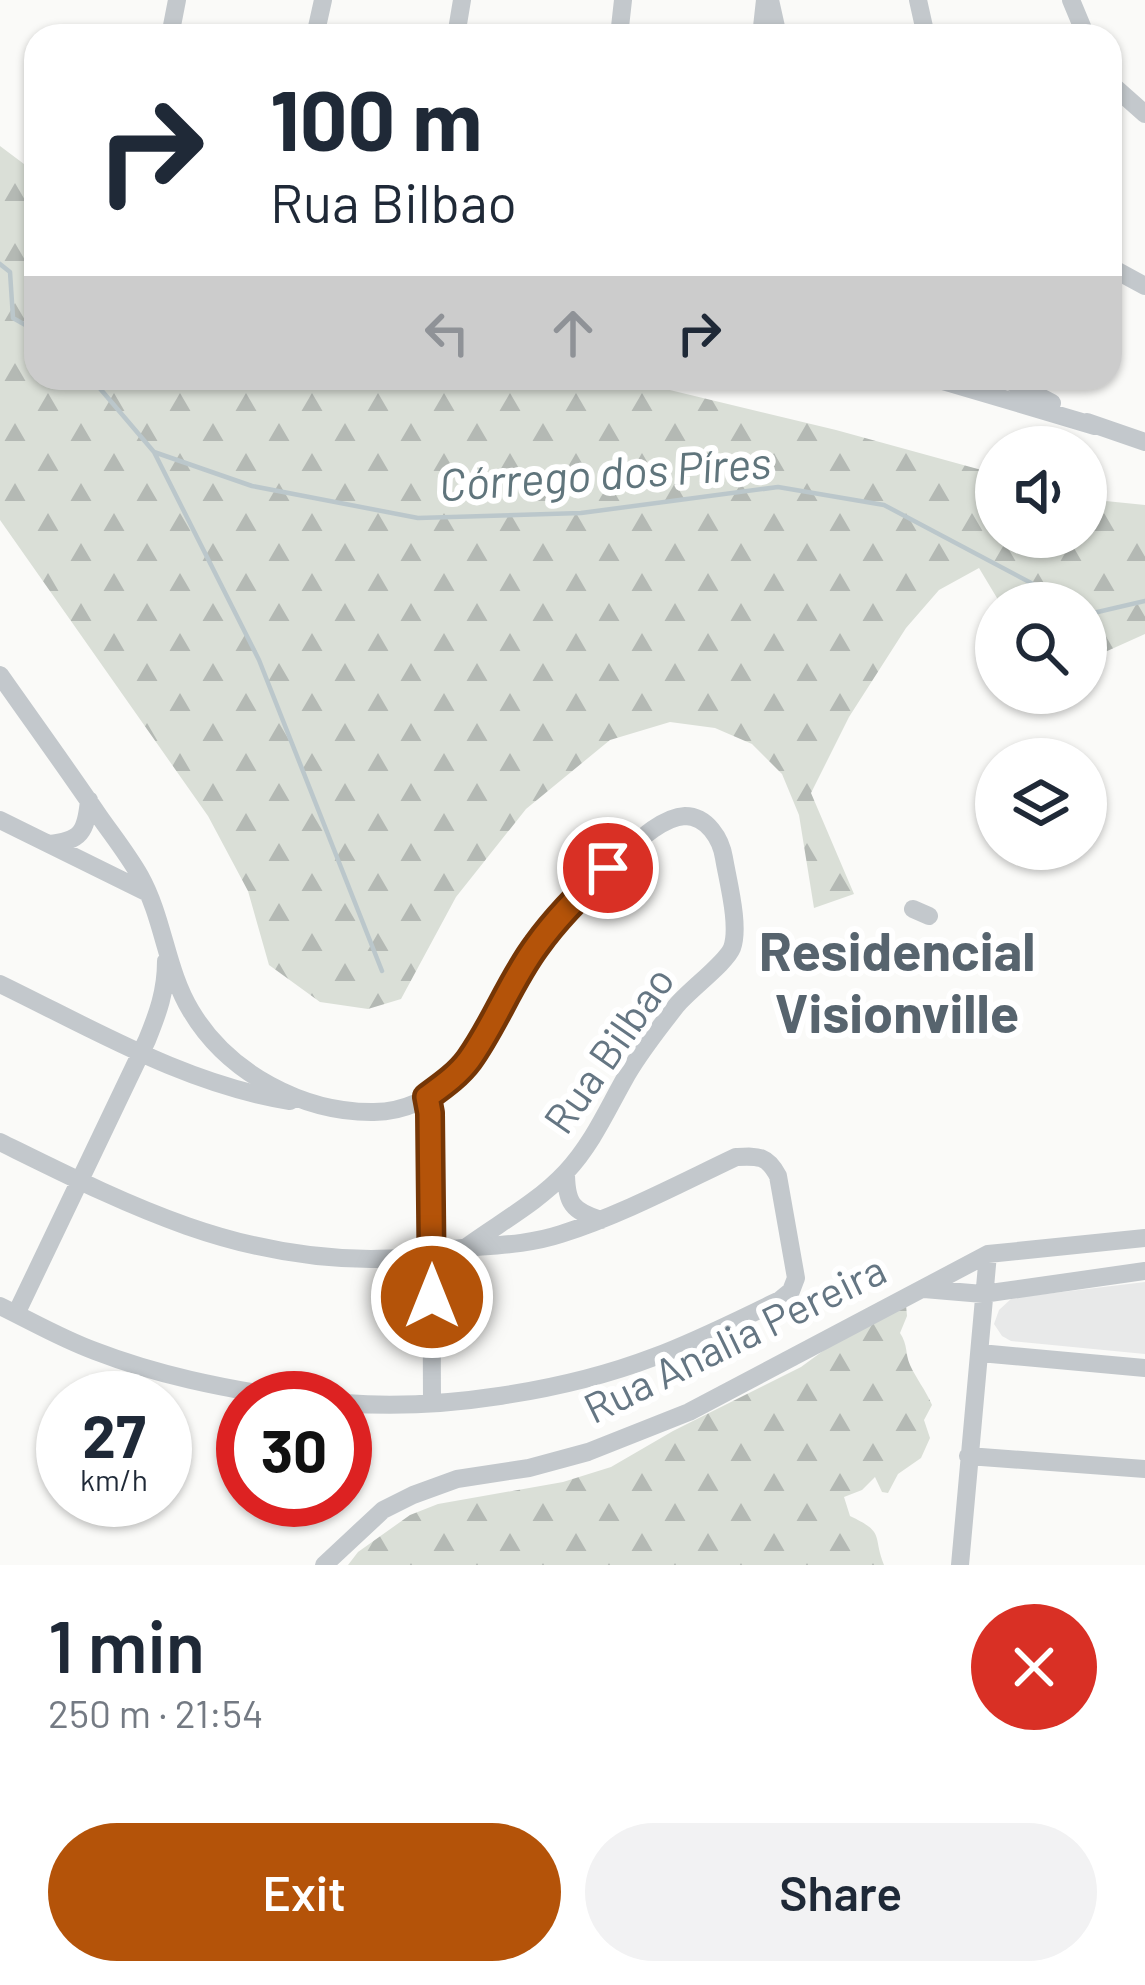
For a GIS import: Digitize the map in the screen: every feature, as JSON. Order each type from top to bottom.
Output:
[{"type":"street","points":[[1122,94],[1145,114]]},
{"type":"street","points":[[974,390],[1095,426]]},
{"type":"street","points":[[1027,390],[1095,426]]},
{"type":"street","points":[[1107,430],[1145,442]]},
{"type":"street","name":"Rua Bilbao","points":[[0,675],[139,874],[190,1010],[232,1060],[313,1105],[376,1113],[427,1097],[469,1061],[536,946],[580,894],[635,843],[668,821],[687,816],[706,823],[718,837],[734,943],[729,955],[685,995],[655,1034],[566,1172],[465,1248]]},
{"type":"street","points":[[49,844],[79,835],[89,800]]},
{"type":"street","points":[[0,820],[148,893]]},
{"type":"street","points":[[166,944],[166,987],[142,1053],[80,1181],[8,1310],[92,1350],[216,1386]]},
{"type":"street","points":[[0,984],[210,1082],[313,1105]]},
{"type":"street","points":[[161,1007],[190,1010]]},
{"type":"street","points":[[210,1082],[226,1078],[232,1060]]},
{"type":"street","points":[[427,1097],[432,1403]]},
{"type":"street","points":[[0,1142],[185,1227],[255,1247],[371,1258],[512,1246],[601,1220],[736,1157],[758,1156],[771,1163],[778,1176],[796,1278],[791,1291],[780,1300],[650,1359],[589,1378],[432,1403],[372,1403]]},
{"type":"street","points":[[566,1172],[566,1191],[580,1214],[601,1220]]},
{"type":"street","points":[[960,1565],[988,1254],[1145,1238]]},
{"type":"street","name":"Rua Analia Pereira","points":[[324,1565],[383,1510],[412,1495],[457,1479],[529,1468],[588,1452],[689,1412],[988,1254]]},
{"type":"street","name":"Rua Analia Pereira","points":[[920,1288],[983,1294],[1145,1271]]},
{"type":"street","points":[[980,1353],[1145,1368]]},
{"type":"street","points":[[968,1456],[1145,1469]]},
{"type":"shaded area","points":[[1145,1282],[1145,1354],[1011,1341],[994,1324],[999,1310],[1012,1298]]},
{"type":"green space","points":[[0,146],[24,164],[24,390],[670,390],[975,468],[975,558],[1107,558],[1107,501],[1145,505],[1145,634],[1107,651],[1107,582],[987,582],[979,568],[939,590],[906,628],[849,717],[811,793],[854,894],[814,908],[799,815],[782,774],[752,744],[715,728],[670,722],[610,740],[526,809],[456,897],[401,999],[368,1009],[320,1002],[269,965],[248,891],[208,816],[0,520]]},
{"type":"green space","points":[[906,1305],[900,1333],[910,1365],[932,1405],[924,1420],[930,1438],[921,1458],[898,1474],[888,1493],[882,1492],[875,1477],[862,1490],[844,1497],[850,1516],[876,1536],[884,1565],[348,1565],[358,1552],[410,1515],[438,1504],[563,1482],[611,1467],[801,1367],[853,1329]]},
{"type":"waterway","name":"Córrego dos Píres","points":[[0,264],[10,272],[13,318],[24,324]]},
{"type":"waterway","name":"Córrego dos Píres","points":[[101,390],[154,452],[252,486],[418,518],[581,513],[778,487],[884,505],[1029,582]]},
{"type":"waterway","points":[[154,452],[259,660],[382,971]]},
{"type":"waterway","name":"Córrego dos Píres","points":[[1107,610],[1145,601]]},
{"type":"district","name":"Residencial Visionville","points":[[897,983]]},
{"type":"route","points":[[432,1297],[427,1097],[469,1061],[536,946],[608,868]]}]
